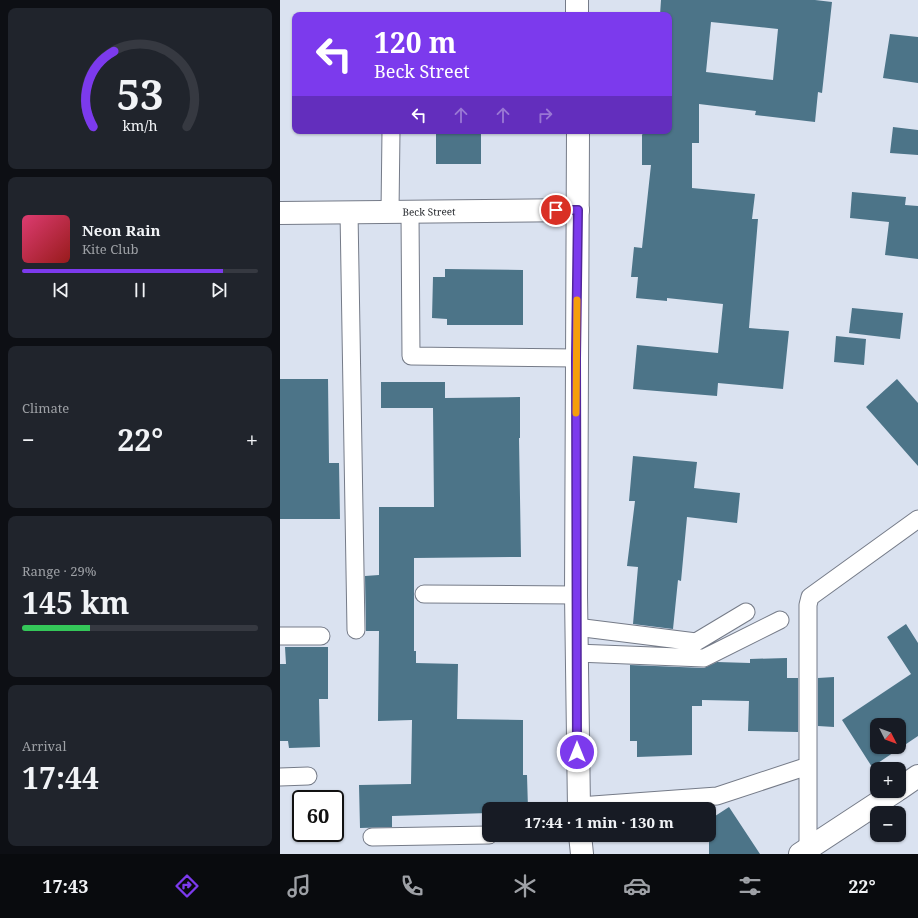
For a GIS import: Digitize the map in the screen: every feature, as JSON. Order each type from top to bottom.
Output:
[{"type":"main road","points":[[577,0],[577,12]]},
{"type":"main road","points":[[578,134],[576,653],[579,802]]},
{"type":"main road","name":"Beck Street","points":[[280,212],[578,210]]},
{"type":"main road","points":[[906,784],[918,776]]},
{"type":"main road","points":[[812,850],[886,798]]},
{"type":"main road","points":[[581,842],[582,854]]},
{"type":"lane","points":[[392,134],[411,356],[576,358]]},
{"type":"lane","points":[[349,212],[356,630]]},
{"type":"lane","points":[[812,850],[808,766],[808,604],[810,597],[918,520]]},
{"type":"lane","points":[[424,594],[576,595]]},
{"type":"lane","points":[[576,627],[696,642],[746,612]]},
{"type":"lane","points":[[576,653],[704,658],[780,620]]},
{"type":"lane","points":[[280,636],[321,636]]},
{"type":"lane","points":[[648,802],[717,796],[808,766]]},
{"type":"lane","points":[[280,777],[308,776]]},
{"type":"lane","points":[[372,837],[482,834]]},
{"type":"building","points":[[661,0],[815,0],[832,2],[822,93],[818,92],[815,122],[755,115],[756,111],[699,104],[699,143],[692,143],[692,188],[755,194],[752,219],[758,219],[749,328],[789,331],[783,389],[718,383],[717,396],[633,389],[637,345],[718,353],[723,304],[667,298],[667,301],[636,298],[638,277],[631,277],[634,247],[642,248],[651,165],[642,165],[642,135],[672,134],[672,12],[660,12]],"holes":[[[711,22],[778,29],[773,80],[706,72]]]},
{"type":"building","points":[[890,34],[918,37],[918,83],[883,78]]},
{"type":"building","points":[[893,127],[918,130],[918,155],[890,153]]},
{"type":"building","points":[[436,134],[481,134],[481,164],[436,164]]},
{"type":"building","points":[[852,192],[906,197],[905,205],[918,206],[918,259],[885,255],[889,222],[850,218]]},
{"type":"building","points":[[445,269],[523,270],[523,325],[447,325],[447,319],[432,318],[433,277],[445,277]]},
{"type":"building","points":[[852,308],[903,313],[900,339],[849,333]]},
{"type":"building","points":[[836,336],[866,339],[864,365],[834,362]]},
{"type":"building","points":[[280,379],[328,379],[329,463],[339,463],[340,519],[280,519]]},
{"type":"building","points":[[897,379],[918,403],[918,466],[866,407]]},
{"type":"building","points":[[381,382],[445,382],[445,398],[520,397],[519,438],[521,557],[414,558],[414,651],[416,651],[416,663],[458,664],[457,719],[523,720],[523,775],[527,775],[528,802],[482,802],[482,813],[392,816],[392,827],[360,828],[359,785],[411,784],[412,720],[378,721],[379,631],[366,631],[365,576],[379,575],[379,507],[434,507],[433,408],[381,408]]},
{"type":"building","points":[[633,456],[697,462],[694,488],[740,493],[737,523],[687,517],[681,581],[678,580],[673,629],[633,624],[638,567],[627,566],[635,501],[629,501]]},
{"type":"building","points":[[906,624],[918,643],[918,736],[906,744],[906,718],[870,718],[870,754],[891,754],[879,762],[870,762],[870,764],[842,720],[911,674],[887,637]]},
{"type":"building","points":[[285,647],[328,647],[328,699],[319,699],[320,747],[289,748],[288,741],[280,741],[280,664],[286,664]]},
{"type":"building","points":[[787,658],[787,678],[798,678],[798,732],[748,731],[749,701],[702,700],[702,706],[692,706],[692,755],[637,757],[637,741],[630,741],[630,665],[704,668],[717,662],[750,663],[750,659]]},
{"type":"building","points":[[834,677],[834,727],[818,726],[818,678]]},
{"type":"building","points":[[729,807],[760,854],[709,854],[709,842],[716,842],[716,815]]},
{"type":"slow traffic","points":[[576,413],[577,300]]},
{"type":"route","points":[[556,210],[578,210],[576,358],[577,752]]}]
